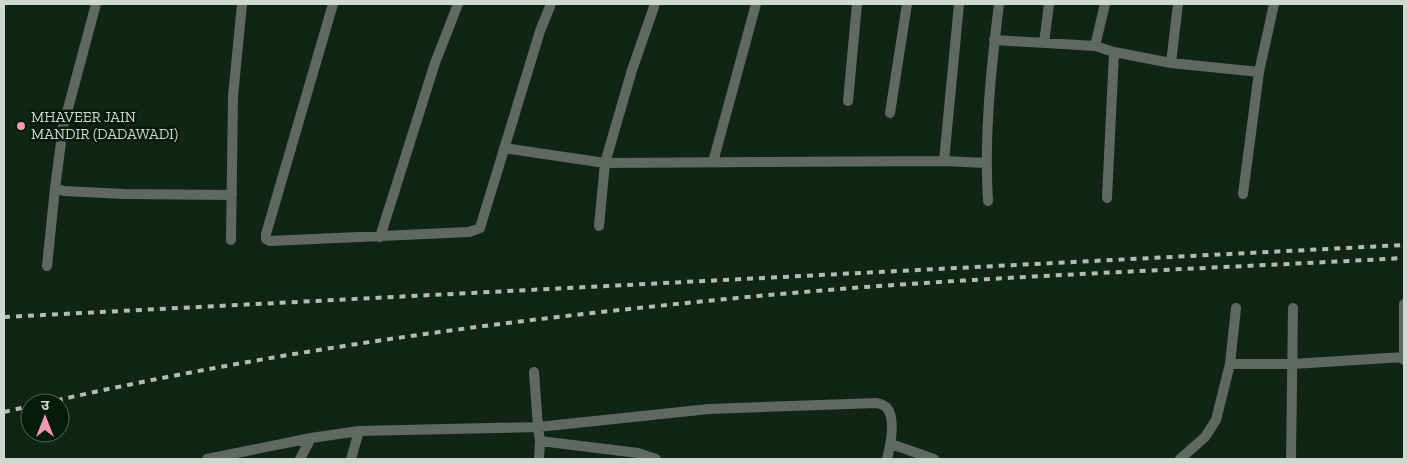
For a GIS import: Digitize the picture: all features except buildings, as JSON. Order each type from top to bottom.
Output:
[{"type":"street","points":[[47,266],[54,188],[63,127],[96,4]]},
{"type":"street","points":[[231,240],[233,96],[242,4]]},
{"type":"street","points":[[333,4],[266,234],[266,239],[270,241],[468,232],[480,228],[540,32],[551,4]]},
{"type":"street","points":[[380,237],[435,63],[458,4]]},
{"type":"street","points":[[599,226],[606,162],[632,70],[655,4]]},
{"type":"street","points":[[712,162],[756,4]]},
{"type":"street","points":[[848,101],[857,4]]},
{"type":"street","points":[[890,113],[907,4]]},
{"type":"street","points":[[944,161],[959,4]]},
{"type":"street","points":[[988,201],[986,163],[994,40],[999,4]]},
{"type":"street","points":[[1044,43],[1049,4]]},
{"type":"street","points":[[1095,46],[1105,4]]},
{"type":"street","points":[[1172,63],[1178,4]]},
{"type":"street","points":[[1243,194],[1259,72],[1274,4]]},
{"type":"street","points":[[994,40],[1095,46],[1114,52],[1172,63],[1259,72]]},
{"type":"street","points":[[1107,198],[1114,52]]},
{"type":"street","points":[[504,148],[606,162],[944,161],[986,163]]},
{"type":"street","points":[[54,188],[64,191],[124,194],[232,195]]},
{"type":"street","points":[[1230,364],[1293,364],[1404,359],[1404,304]]},
{"type":"street","points":[[1180,459],[1205,437],[1216,420],[1230,364],[1236,308]]},
{"type":"street","points":[[1291,459],[1293,308]]},
{"type":"street","points":[[534,372],[540,441],[539,459]]},
{"type":"street","points":[[207,459],[311,438],[359,431],[538,427],[709,409],[871,402],[888,408],[891,417],[891,444],[887,459]]},
{"type":"street","points":[[351,459],[359,431]]},
{"type":"street","points":[[300,459],[311,438]]},
{"type":"street","points":[[540,441],[650,458]]},
{"type":"street","points":[[891,444],[934,459]]},
{"type":"railway","points":[[4,317],[1404,245]]},
{"type":"railway","points":[[70,397],[262,359],[335,347],[482,326],[629,309],[909,284],[1404,258]]},
{"type":"railway","points":[[4,412],[20,408]]},
{"type":"place","name":"MHAVEER JAIN MANDIR (DADAWADI)","points":[[21,126]]}]
